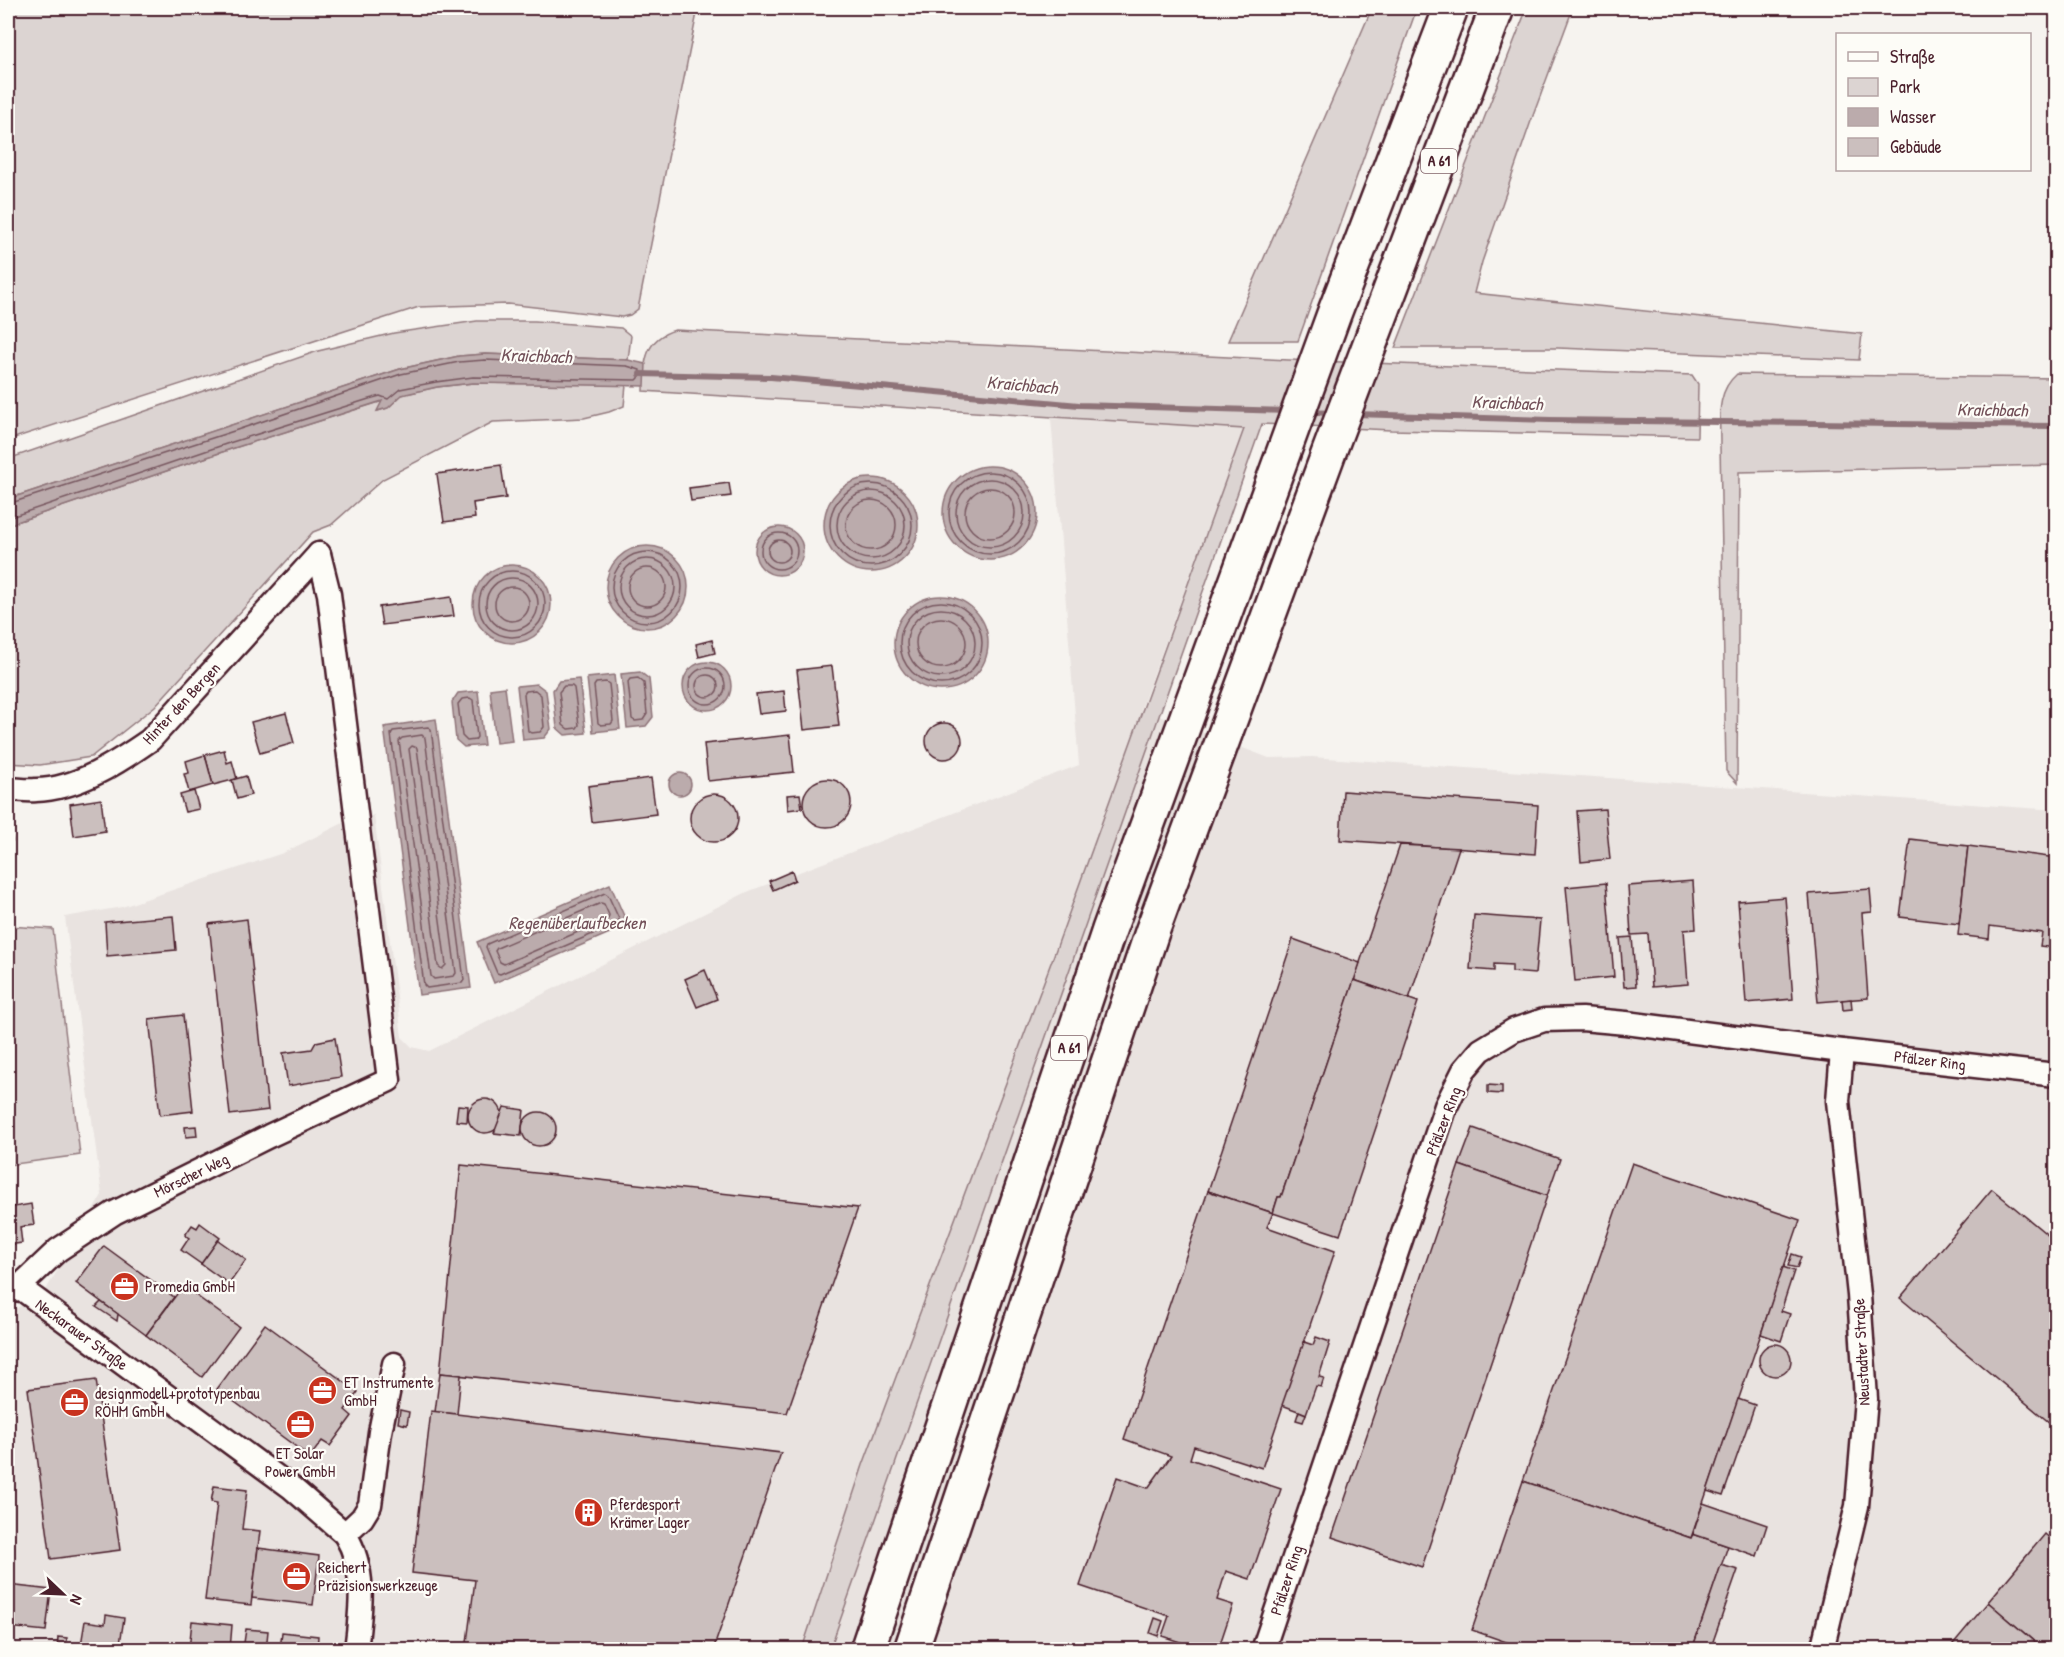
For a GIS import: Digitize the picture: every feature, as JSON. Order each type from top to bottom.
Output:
[{"type":"highway","name":"A 61","points":[[867,1650],[1109,930],[1334,314],[1451,8]]},
{"type":"highway","name":"A 61","points":[[911,1650],[1152,932],[1380,315],[1497,8]]},
{"type":"street","name":"Hinter den Bergen","points":[[8,789],[37,790],[78,781],[116,763],[150,740],[319,554],[329,594],[389,1080]]},
{"type":"street","name":"Pfälzer Ring","points":[[1263,1650],[1446,1106],[1464,1070],[1481,1050],[1514,1030],[1544,1020],[1582,1019],[1649,1025],[1842,1051],[2056,1075]]},
{"type":"street","name":"Neustadter Straße","points":[[1821,1650],[1857,1506],[1866,1399],[1859,1295],[1838,1101],[1842,1051]]},
{"type":"street","name":"Mörscher Weg","points":[[13,1290],[58,1250],[114,1213],[269,1136],[389,1080]]},
{"type":"street","name":"Neckarauer Straße","points":[[13,1290],[292,1488],[345,1534]]},
{"type":"street","points":[[356,1650],[362,1597],[360,1573],[353,1547],[345,1534],[362,1518],[370,1505],[380,1432],[393,1364]]},
{"type":"shaded area","points":[[1051,418],[1244,428],[1141,709],[1269,758],[1312,757],[2056,810],[2056,1649],[8,1650],[8,1314],[47,1288],[102,1195],[65,917],[122,907],[283,853],[343,823],[374,815],[402,1037],[412,1047],[429,1051],[747,892],[1079,765]]},
{"type":"green space","points":[[8,8],[698,8],[638,309],[622,317],[508,304],[419,307],[8,440]]},
{"type":"green space","points":[[1372,8],[1417,8],[1298,341],[1228,341]]},
{"type":"green space","points":[[1527,8],[1573,8],[1482,262],[1474,293],[1862,334],[1859,360],[1558,348],[1395,348]]},
{"type":"green space","points":[[477,321],[535,321],[621,328],[631,336],[628,360],[485,354],[459,356],[400,369],[8,499],[8,459],[318,351],[394,333]]},
{"type":"green space","points":[[675,330],[1289,360],[1692,375],[1698,384],[1697,437],[1391,430],[1262,424],[830,1649],[802,1649],[863,1465],[1055,952],[1244,429],[643,391],[645,362],[648,353],[657,339]]},
{"type":"green space","points":[[1737,374],[2056,378],[2056,465],[1739,472],[1737,783],[1726,771],[1720,425],[1722,397],[1730,381]]},
{"type":"green space","points":[[473,383],[626,385],[624,406],[609,412],[584,418],[493,422],[383,479],[331,525],[313,532],[155,706],[91,757],[40,765],[8,763],[8,525],[231,449],[383,401],[378,411],[387,408],[401,395],[437,387]]},
{"type":"green space","points":[[8,926],[53,929],[80,1155],[8,1165]]},
{"type":"water","points":[[485,354],[628,360],[646,364],[645,386],[473,383],[437,387],[402,395],[388,408],[377,411],[382,401],[231,449],[8,525],[8,499],[400,369],[459,356]]},
{"type":"water","points":[[990,466],[1008,469],[1023,480],[1034,495],[1037,513],[1034,531],[1023,546],[1008,557],[990,560],[972,557],[957,546],[946,531],[943,513],[946,495],[957,480],[972,469]]},
{"type":"water","points":[[871,478],[889,481],[904,492],[915,507],[918,525],[915,543],[904,558],[889,569],[871,572],[853,569],[838,558],[827,543],[824,525],[827,507],[838,492],[853,481]]},
{"type":"water","points":[[774,527],[784,527],[799,537],[803,551],[802,560],[793,571],[784,575],[774,575],[759,565],[755,556],[755,546],[765,531]]},
{"type":"water","points":[[639,546],[655,546],[670,553],[681,564],[688,579],[685,603],[676,616],[655,628],[639,628],[624,621],[613,610],[606,595],[606,579],[613,564],[624,553]]},
{"type":"water","points":[[504,565],[520,565],[534,571],[545,582],[551,596],[551,612],[545,626],[534,637],[520,643],[504,643],[490,637],[479,626],[473,612],[473,596],[479,582],[490,571]]},
{"type":"water","points":[[941,596],[959,599],[974,610],[985,625],[988,643],[985,661],[974,676],[959,687],[941,690],[923,687],[908,676],[897,661],[894,643],[897,625],[908,610],[923,599]]},
{"type":"water","points":[[702,662],[712,662],[727,672],[731,686],[730,695],[721,706],[712,710],[702,710],[687,700],[683,691],[683,681],[693,666]]},
{"type":"water","points":[[640,672],[649,679],[653,717],[646,726],[627,728],[621,674]]},
{"type":"water","points":[[614,675],[620,729],[593,732],[587,678]]},
{"type":"water","points":[[579,679],[586,733],[565,735],[557,728],[553,690],[559,681]]},
{"type":"water","points":[[537,684],[546,691],[551,729],[544,738],[523,740],[517,686]]},
{"type":"water","points":[[505,687],[512,741],[496,743],[490,689]]},
{"type":"water","points":[[478,691],[484,745],[464,747],[456,740],[452,702],[458,693]]},
{"type":"water","name":"Regenüberlaufbecken","points":[[436,719],[471,988],[419,995],[384,727]]},
{"type":"water","points":[[676,773],[684,773],[691,780],[691,788],[684,795],[676,795],[669,788],[669,780]]},
{"type":"water","name":"Regenüberlaufbecken","points":[[610,884],[628,925],[494,983],[477,942]]},
{"type":"building","points":[[501,465],[506,498],[473,503],[475,518],[444,522],[437,474]]},
{"type":"building","points":[[729,483],[731,496],[691,501],[689,488]]},
{"type":"building","points":[[451,597],[454,616],[382,625],[379,607]]},
{"type":"building","points":[[712,640],[715,653],[699,657],[696,644]]},
{"type":"building","points":[[832,666],[839,726],[804,730],[797,670]]},
{"type":"building","points":[[784,691],[786,711],[759,714],[756,694]]},
{"type":"building","points":[[286,713],[294,743],[260,753],[251,722]]},
{"type":"building","points":[[944,723],[957,728],[962,741],[957,754],[944,759],[931,754],[926,741],[931,728]]},
{"type":"building","points":[[790,735],[794,772],[708,781],[704,744]]},
{"type":"building","points":[[224,750],[227,763],[232,761],[237,779],[213,785],[205,755]]},
{"type":"building","points":[[205,755],[213,785],[189,792],[184,774],[189,773],[186,761]]},
{"type":"building","points":[[246,776],[251,795],[237,799],[232,780]]},
{"type":"building","points":[[651,778],[656,814],[592,822],[588,786]]},
{"type":"building","points":[[822,779],[832,779],[847,789],[851,803],[850,812],[841,823],[832,827],[822,827],[807,817],[803,808],[803,798],[813,783]]},
{"type":"building","points":[[194,791],[199,809],[185,812],[180,795]]},
{"type":"building","points":[[1343,791],[1538,805],[1535,854],[1340,840]]},
{"type":"building","points":[[709,794],[719,794],[734,804],[738,818],[737,827],[728,838],[719,842],[709,842],[694,832],[690,823],[690,813],[700,798]]},
{"type":"building","points":[[800,794],[802,808],[788,810],[787,795]]},
{"type":"building","points":[[101,799],[105,831],[74,836],[70,804]]},
{"type":"building","points":[[1605,809],[1610,859],[1581,862],[1577,811]]},
{"type":"building","points":[[8,810],[12,841],[8,842]]},
{"type":"building","points":[[1910,839],[1968,846],[1959,924],[1900,917]]},
{"type":"building","points":[[1400,845],[1459,848],[1409,999],[1354,980]]},
{"type":"building","points":[[1968,846],[2056,858],[2056,948],[2040,946],[2042,933],[1990,926],[1989,939],[1958,935]]},
{"type":"building","points":[[792,871],[795,880],[773,890],[769,881]]},
{"type":"building","points":[[1693,881],[1696,929],[1684,930],[1688,984],[1652,987],[1648,934],[1631,935],[1628,886]]},
{"type":"building","points":[[1606,883],[1614,977],[1575,981],[1566,887]]},
{"type":"building","points":[[1870,889],[1872,912],[1862,913],[1868,998],[1818,1002],[1809,894]]},
{"type":"building","points":[[1785,897],[1793,999],[1746,1003],[1738,901]]},
{"type":"building","points":[[1474,915],[1540,920],[1535,974],[1512,972],[1512,965],[1494,964],[1494,971],[1470,969]]},
{"type":"building","points":[[173,916],[176,950],[107,956],[105,922]]},
{"type":"building","points":[[247,919],[268,1110],[230,1115],[209,924]]},
{"type":"building","points":[[1632,937],[1636,986],[1624,987],[1620,938]]},
{"type":"building","points":[[1293,939],[1360,963],[1281,1197],[1278,1197],[1273,1213],[1208,1191]]},
{"type":"building","points":[[705,970],[717,999],[697,1007],[685,979]]},
{"type":"building","points":[[1354,980],[1418,1002],[1340,1235],[1273,1213],[1278,1197],[1281,1197]]},
{"type":"building","points":[[1851,999],[1852,1009],[1843,1010],[1842,1000]]},
{"type":"building","points":[[183,1015],[193,1111],[160,1115],[149,1019]]},
{"type":"building","points":[[335,1038],[341,1077],[288,1086],[283,1053],[312,1049],[316,1042]]},
{"type":"building","points":[[1488,1085],[1502,1086],[1502,1094],[1488,1093]]},
{"type":"building","points":[[485,1099],[497,1104],[502,1116],[497,1128],[485,1133],[473,1128],[468,1116],[473,1104]]},
{"type":"building","points":[[458,1105],[468,1106],[467,1122],[456,1121]]},
{"type":"building","points":[[504,1107],[524,1110],[521,1136],[494,1133]]},
{"type":"building","points":[[539,1112],[551,1117],[556,1129],[551,1141],[539,1146],[527,1141],[522,1129],[527,1117]]},
{"type":"building","points":[[196,1126],[197,1136],[186,1137],[185,1127]]},
{"type":"building","points":[[1473,1128],[1560,1159],[1547,1196],[1459,1165]]},
{"type":"building","points":[[1632,1163],[1800,1220],[1691,1538],[1523,1481]]},
{"type":"building","points":[[461,1165],[858,1208],[787,1413],[440,1373]]},
{"type":"building","points":[[1459,1165],[1547,1196],[1422,1567],[1332,1537]]},
{"type":"building","points":[[1992,1189],[2056,1242],[2056,1428],[1900,1298]]},
{"type":"building","points":[[1208,1191],[1273,1213],[1267,1227],[1335,1251],[1262,1468],[1194,1446],[1190,1459],[1281,1489],[1250,1579],[1226,1571],[1217,1600],[1233,1605],[1218,1650],[1204,1650],[1162,1636],[1169,1616],[1080,1586],[1117,1477],[1148,1488],[1171,1456],[1124,1439]]},
{"type":"building","points":[[31,1204],[34,1225],[20,1227],[22,1243],[8,1245],[8,1208]]},
{"type":"building","points":[[200,1223],[220,1238],[201,1264],[181,1250],[189,1238],[185,1235],[192,1225],[197,1228]]},
{"type":"building","points":[[218,1240],[246,1260],[229,1284],[201,1264]]},
{"type":"building","points":[[104,1246],[174,1297],[146,1335],[76,1283]]},
{"type":"building","points":[[1792,1254],[1801,1257],[1797,1268],[1788,1266]]},
{"type":"building","points":[[1783,1267],[1794,1271],[1781,1311],[1790,1314],[1781,1341],[1761,1334]]},
{"type":"building","points":[[183,1286],[239,1327],[202,1377],[146,1335]]},
{"type":"building","points":[[101,1302],[118,1314],[117,1321],[96,1307]]},
{"type":"building","points":[[265,1324],[358,1392],[345,1410],[352,1416],[330,1446],[322,1441],[310,1457],[217,1389]]},
{"type":"building","points":[[1316,1337],[1330,1342],[1319,1377],[1324,1378],[1321,1387],[1316,1386],[1306,1414],[1282,1405],[1304,1342],[1313,1345]]},
{"type":"building","points":[[1775,1344],[1786,1349],[1791,1360],[1786,1371],[1775,1376],[1764,1371],[1759,1360],[1764,1349]]},
{"type":"building","points":[[440,1373],[461,1375],[457,1414],[435,1412]]},
{"type":"building","points":[[96,1380],[120,1550],[51,1559],[28,1389]]},
{"type":"building","points":[[1738,1399],[1755,1405],[1723,1496],[1707,1491]]},
{"type":"building","points":[[400,1410],[409,1412],[407,1425],[398,1423]]},
{"type":"building","name":"Pferdesport Krämer Lager","points":[[431,1411],[781,1453],[713,1650],[466,1650],[475,1580],[412,1573]]},
{"type":"building","points":[[1299,1411],[1306,1414],[1303,1422],[1296,1420]]},
{"type":"building","points":[[1523,1481],[1691,1538],[1693,1534],[1728,1546],[1692,1650],[1529,1650],[1472,1630]]},
{"type":"building","points":[[214,1486],[247,1490],[242,1529],[260,1531],[251,1605],[205,1600],[217,1503],[211,1502]]},
{"type":"building","points":[[1703,1503],[1767,1525],[1757,1556],[1693,1534]]},
{"type":"building","points":[[2045,1534],[2056,1544],[2056,1650],[2044,1650],[1988,1602]]},
{"type":"building","points":[[258,1548],[319,1556],[313,1605],[252,1598]]},
{"type":"building","points":[[1721,1565],[1738,1570],[1710,1650],[1692,1650]]},
{"type":"building","points":[[8,1585],[51,1590],[46,1631],[8,1627]]},
{"type":"building","points":[[1988,1602],[2044,1650],[1948,1650]]},
{"type":"building","points":[[106,1615],[124,1618],[119,1650],[81,1645],[85,1621],[105,1624]]},
{"type":"building","points":[[1155,1618],[1163,1621],[1158,1636],[1150,1633]]},
{"type":"building","points":[[192,1621],[232,1625],[230,1650],[189,1650]]},
{"type":"building","points":[[246,1629],[268,1631],[266,1650],[243,1650]]},
{"type":"building","points":[[282,1632],[318,1636],[317,1650],[280,1650]]},
{"type":"building","points":[[58,1637],[67,1638],[65,1650],[57,1650]]},
{"type":"waterway","name":"Kraichbach","points":[[640,374],[771,377],[1079,405],[1288,411]]},
{"type":"waterway","name":"Kraichbach","points":[[1307,412],[1333,413]]},
{"type":"waterway","name":"Kraichbach","points":[[1355,414],[1550,420],[2056,426]]},
{"type":"place","name":"Promedia GmbH","points":[[124,1286]]},
{"type":"place","name":"ET Instrumente GmbH","points":[[323,1391]]},
{"type":"place","name":"designmodell+prototypenbau RÖHM GmbH","points":[[74,1402]]},
{"type":"place","name":"ET Solar Power GmbH","points":[[300,1425]]},
{"type":"place","name":"Pferdesport Krämer Lager","points":[[589,1513]]},
{"type":"place","name":"Reichert Präzisionswerkzeuge","points":[[297,1576]]}]
